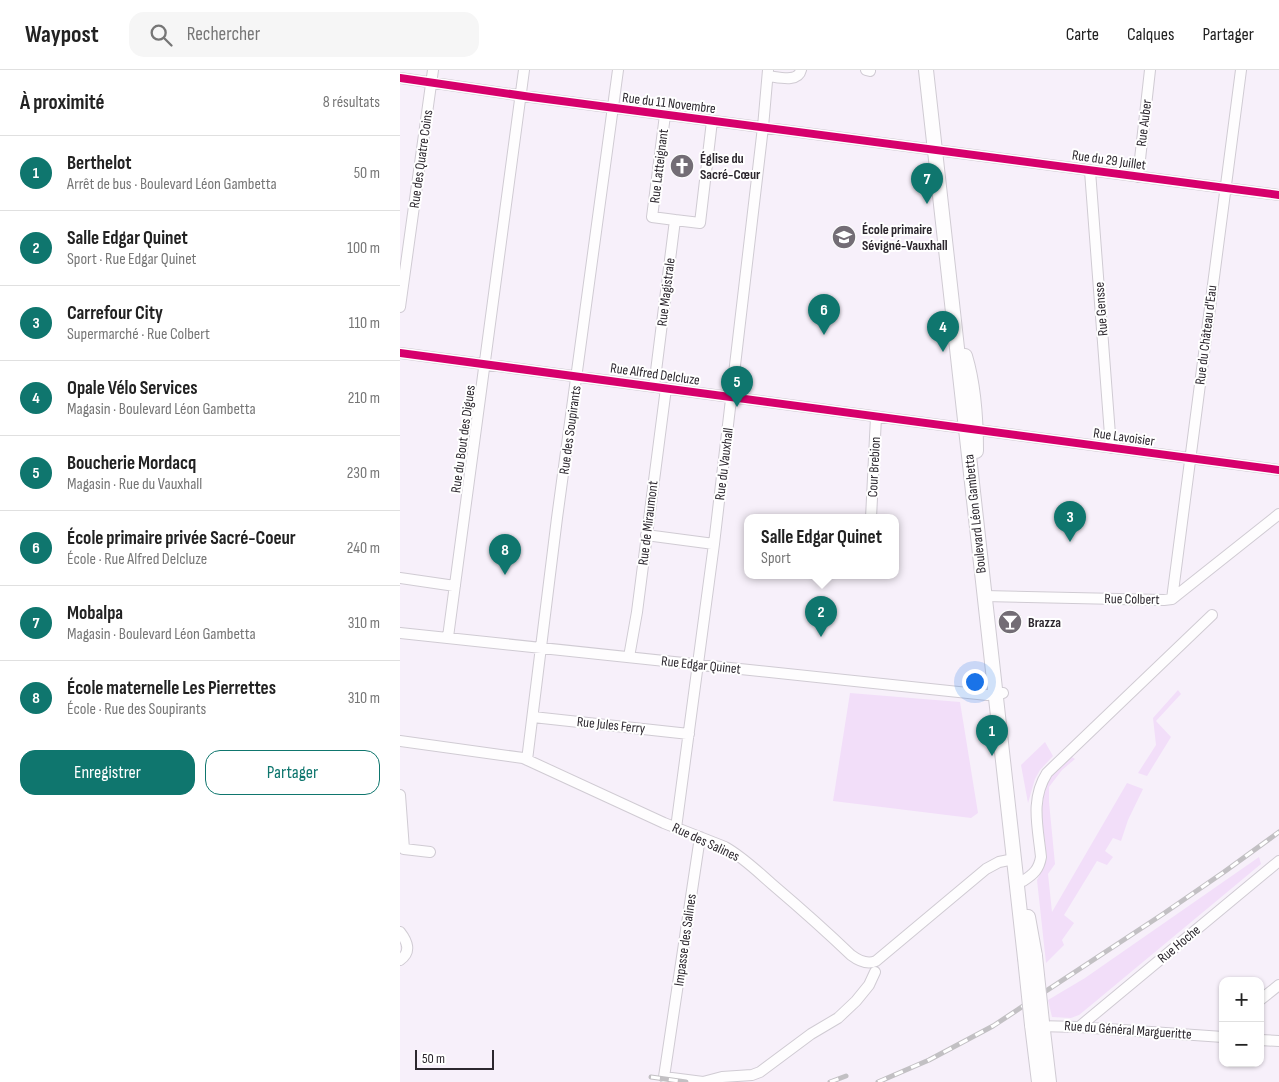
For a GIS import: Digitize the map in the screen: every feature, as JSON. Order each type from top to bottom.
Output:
[{"type":"main road","name":"Boulevard Léon Gambetta","points":[[926,70],[939,150],[971,429],[1014,858],[1030,957]]},
{"type":"main road","name":"Boulevard Léon Gambetta","points":[[933,70],[940,117],[939,150]]},
{"type":"main road","name":"Boulevard Léon Gambetta","points":[[999,694],[1015,795],[1030,957]]},
{"type":"main road","points":[[1030,957],[1038,1025],[1049,1082]]},
{"type":"main road","points":[[1038,1025],[1039,1082]]},
{"type":"street","name":"Rue des Quatre Coins","points":[[400,307],[433,70]]},
{"type":"street","name":"Rue du Bout des Digues","points":[[448,637],[524,70]]},
{"type":"street","name":"Rue des Soupirants","points":[[527,760],[556,528],[618,70]]},
{"type":"street","points":[[768,73],[792,78],[798,77],[802,70]]},
{"type":"street","points":[[866,70],[870,71]]},
{"type":"street","name":"Rue Auber","points":[[1138,177],[1150,70]]},
{"type":"street","name":"Rue du Château d'Eau","points":[[1172,599],[1241,70]]},
{"type":"street","name":"Rue du Vauxhall","points":[[676,828],[732,397],[768,73]]},
{"type":"street","name":"Rue du 11 Novembre","points":[[400,78],[521,96],[939,150]]},
{"type":"street","name":"Rue Latteignant","points":[[665,115],[652,218],[675,220]]},
{"type":"street","points":[[675,220],[700,223],[712,121]]},
{"type":"street","name":"Rue du 29 Juillet","points":[[939,150],[1279,195]]},
{"type":"street","name":"Rue Gensse","points":[[1090,170],[1111,448]]},
{"type":"street","name":"Rue Magistrale","points":[[654,387],[675,220]]},
{"type":"street","name":"Rue Alfred Delcluze","points":[[400,353],[971,429]]},
{"type":"street","name":"Rue de Miraumont","points":[[629,657],[666,388]]},
{"type":"street","name":"Cour Brebion","points":[[871,514],[876,417]]},
{"type":"street","name":"Rue Lavoisier","points":[[971,429],[1279,470]]},
{"type":"street","name":"Rue Colbert","points":[[988,596],[1172,599],[1279,514]]},
{"type":"street","points":[[646,535],[714,544]]},
{"type":"street","points":[[400,578],[455,586]]},
{"type":"street","points":[[1023,881],[1035,872],[1040,862],[1037,799],[1041,784],[1048,773],[1212,615]]},
{"type":"street","name":"Rue Edgar Quinet","points":[[400,633],[856,682],[987,695],[999,694]]},
{"type":"street","name":"Rue Jules Ferry","points":[[533,717],[688,734]]},
{"type":"street","name":"Rue des Salines","points":[[400,741],[518,757],[725,848],[738,855],[810,916],[851,955],[860,961],[869,963],[876,961],[986,869],[999,862],[1014,858]]},
{"type":"street","points":[[400,795],[404,849],[430,852]]},
{"type":"street","name":"Impasse des Salines","points":[[700,837],[664,1077],[703,1082],[752,1075],[760,1072],[811,1034],[838,1018],[869,985],[874,972]]},
{"type":"street","name":"Rue Hoche","points":[[1079,1026],[1279,861]]},
{"type":"street","points":[[400,932],[406,939],[408,948],[404,958],[400,960]]},
{"type":"street","points":[[1264,997],[1279,985]]},
{"type":"street","name":"Rue du Général Margueritte","points":[[1038,1025],[1219,1035]]},
{"type":"street","points":[[1264,1040],[1279,1041]]},
{"type":"shaded area","points":[[1178,690],[1181,694],[1156,721],[1171,737],[1147,776],[1138,773],[1156,745],[1153,718]]},
{"type":"shaded area","points":[[850,693],[960,702],[978,813],[971,818],[833,801]]},
{"type":"shaded area","points":[[1045,742],[1053,756],[1040,770],[1035,779],[1028,803],[1021,765]]},
{"type":"shaded area","points":[[1072,757],[1075,759],[1062,770],[1049,787],[1055,864],[1048,874],[1052,912],[1127,783],[1143,789],[1128,820],[1121,841],[1113,838],[1105,851],[1113,857],[1107,865],[1097,861],[1064,915],[1074,923],[1062,940],[1064,945],[1046,963],[1037,880],[1047,858],[1040,803],[1049,777]]},
{"type":"shaded area","points":[[1259,857],[1261,864],[1079,1015],[1071,1018],[1052,1017],[1048,1000],[1085,978]]},
{"type":"railway","points":[[878,1082],[929,1060],[993,1026],[1163,914],[1279,832]]},
{"type":"railway","points":[[830,1082],[846,1076]]},
{"type":"railway","points":[[651,1077],[686,1082]]},
{"type":"cycle path","points":[[400,78],[531,97],[1279,195]]},
{"type":"cycle path","points":[[400,353],[1279,470]]},
{"type":"place","name":"Église du Sacré-Cœur","points":[[682,166]]},
{"type":"place","name":"Mobalpa","points":[[927,204]]},
{"type":"place","name":"École primaire Sévigné-Vauxhall","points":[[844,237]]},
{"type":"place","name":"École primaire privée Sacré-Coeur","points":[[824,335]]},
{"type":"place","name":"Opale Vélo Services","points":[[943,352]]},
{"type":"place","name":"Boucherie Mordacq","points":[[737,407]]},
{"type":"place","name":"Carrefour City","points":[[1070,542]]},
{"type":"place","name":"École maternelle Les Pierrettes","points":[[505,575]]},
{"type":"place","name":"Brazza","points":[[1010,622]]},
{"type":"place","name":"Salle Edgar Quinet","points":[[821,637]]},
{"type":"place","name":"Berthelot","points":[[992,756]]}]
